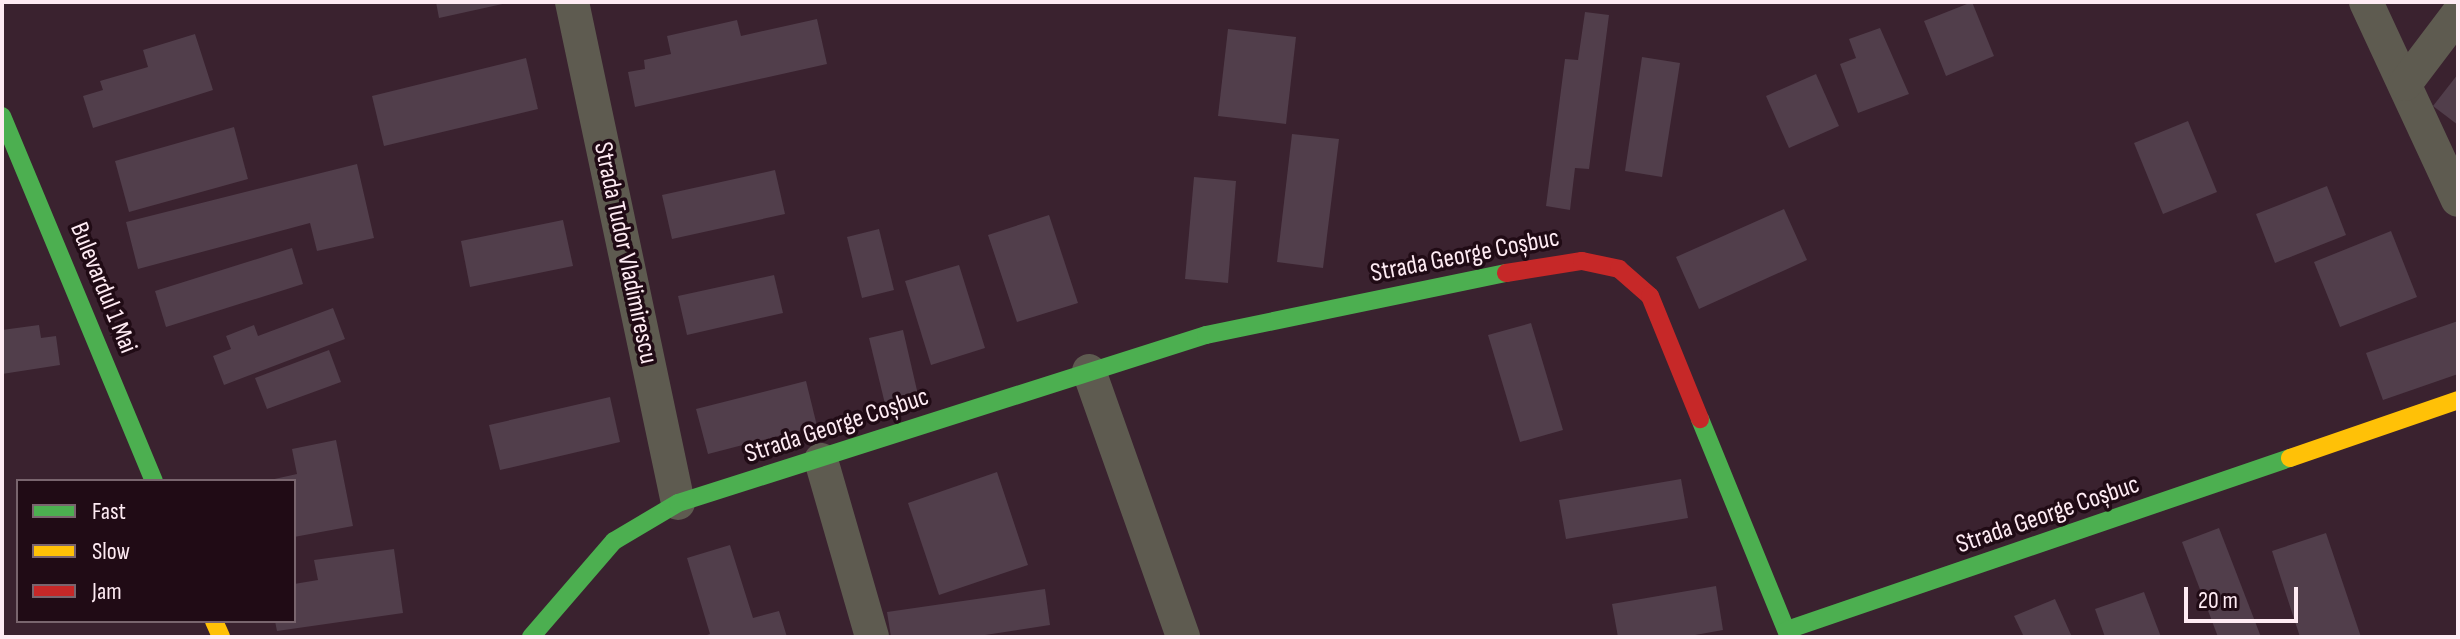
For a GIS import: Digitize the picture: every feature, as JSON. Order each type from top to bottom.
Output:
[{"type":"street","name":"Strada Tudor Vladimirescu","points":[[572,2],[678,503]]},
{"type":"street","points":[[2366,2],[2458,200]]},
{"type":"street","points":[[2405,84],[2458,14]]},
{"type":"street","name":"Bulevardul 1 Mai","points":[[2,116],[153,479]]},
{"type":"street","name":"Strada George Coșbuc","points":[[531,637],[614,541],[678,503],[1206,335],[1558,262],[1619,269],[1650,296],[1788,634],[2458,400]]},
{"type":"street","points":[[1089,371],[1183,637]]},
{"type":"street","points":[[821,460],[872,637]]},
{"type":"building","points":[[436,2],[507,2],[507,3],[439,18]]},
{"type":"building","points":[[1972,2],[1994,56],[1946,76],[1924,21]]},
{"type":"building","points":[[1585,12],[1609,15],[1589,169],[1575,168],[1570,210],[1546,206],[1565,59],[1578,60]]},
{"type":"building","points":[[817,19],[827,64],[635,107],[628,72],[645,69],[644,60],[671,54],[667,36],[737,20],[741,36]]},
{"type":"building","points":[[1880,28],[1909,94],[1858,113],[1840,64],[1856,58],[1849,39]]},
{"type":"building","points":[[1228,29],[1296,37],[1286,124],[1218,116]]},
{"type":"building","points":[[195,34],[213,90],[93,128],[83,96],[103,90],[100,81],[148,67],[143,50]]},
{"type":"building","points":[[1642,57],[1680,63],[1662,177],[1625,171]]},
{"type":"building","points":[[526,58],[538,109],[384,146],[372,96]]},
{"type":"building","points":[[1816,74],[1839,126],[1789,148],[1766,96]]},
{"type":"building","points":[[2458,74],[2458,125],[2433,106]]},
{"type":"building","points":[[2188,121],[2217,192],[2163,214],[2134,143]]},
{"type":"building","points":[[234,127],[248,179],[129,212],[115,161]]},
{"type":"building","points":[[1292,134],[1339,139],[1323,268],[1277,262]]},
{"type":"building","points":[[357,164],[374,238],[317,251],[310,223],[138,269],[126,222]]},
{"type":"building","points":[[775,170],[785,214],[672,239],[662,195]]},
{"type":"building","points":[[1194,177],[1236,181],[1228,283],[1185,279]]},
{"type":"building","points":[[2327,186],[2346,235],[2275,263],[2256,214]]},
{"type":"building","points":[[1784,209],[1807,260],[1699,309],[1676,257]]},
{"type":"building","points":[[1049,215],[1078,303],[1017,322],[988,235]]},
{"type":"building","points":[[563,220],[573,266],[470,287],[461,241]]},
{"type":"building","points":[[879,229],[894,290],[862,298],[847,237]]},
{"type":"building","points":[[2391,231],[2417,297],[2340,327],[2314,262]]},
{"type":"building","points":[[292,248],[303,284],[166,327],[155,291]]},
{"type":"building","points":[[959,265],[985,348],[931,365],[905,281]]},
{"type":"building","points":[[774,275],[783,313],[687,335],[678,296]]},
{"type":"building","points":[[333,308],[345,339],[224,385],[213,356],[231,349],[226,336],[254,325],[258,336]]},
{"type":"building","points":[[2458,321],[2458,374],[2383,400],[2366,353]]},
{"type":"building","points":[[1531,323],[1563,430],[1520,442],[1488,335]]},
{"type":"building","points":[[39,325],[41,338],[56,336],[60,365],[2,374],[2,330]]},
{"type":"building","points":[[903,330],[919,399],[886,408],[869,338]]},
{"type":"building","points":[[329,350],[341,382],[267,409],[255,378]]},
{"type":"building","points":[[806,381],[817,426],[708,454],[696,409]]},
{"type":"building","points":[[610,397],[620,442],[500,470],[489,425]]},
{"type":"building","points":[[336,440],[353,526],[296,537],[296,479],[274,479],[297,474],[292,449]]},
{"type":"building","points":[[997,472],[1028,565],[939,595],[908,503]]},
{"type":"building","points":[[1681,479],[1688,518],[1566,539],[1559,500]]},
{"type":"building","points":[[2219,528],[2261,637],[2218,637],[2182,542]]},
{"type":"building","points":[[2326,533],[2361,637],[2300,637],[2272,551]]},
{"type":"building","points":[[730,545],[753,618],[779,611],[787,637],[701,637],[710,634],[687,558]]},
{"type":"building","points":[[394,549],[403,613],[277,631],[275,623],[296,623],[296,584],[318,580],[314,560]]},
{"type":"building","points":[[1716,586],[1723,630],[1684,637],[1618,637],[1612,604]]},
{"type":"building","points":[[1045,589],[1050,625],[972,637],[891,637],[887,612]]},
{"type":"building","points":[[2144,592],[2161,637],[2105,637],[2095,609]]},
{"type":"building","points":[[2055,599],[2072,637],[2024,637],[2014,616]]},
{"type":"traffic: fast","points":[[2,116],[153,479]]},
{"type":"traffic: fast","points":[[531,637],[614,541],[678,503],[1206,335],[1506,273]]},
{"type":"traffic: fast","points":[[1700,419],[1789,637]]},
{"type":"traffic: fast","points":[[1787,630],[2290,458]]},
{"type":"traffic: slow","points":[[2290,458],[2458,400]]},
{"type":"traffic: slow","points":[[215,623],[221,637]]},
{"type":"traffic: jam","points":[[1506,273],[1582,261],[1619,269],[1650,296],[1700,419]]}]
